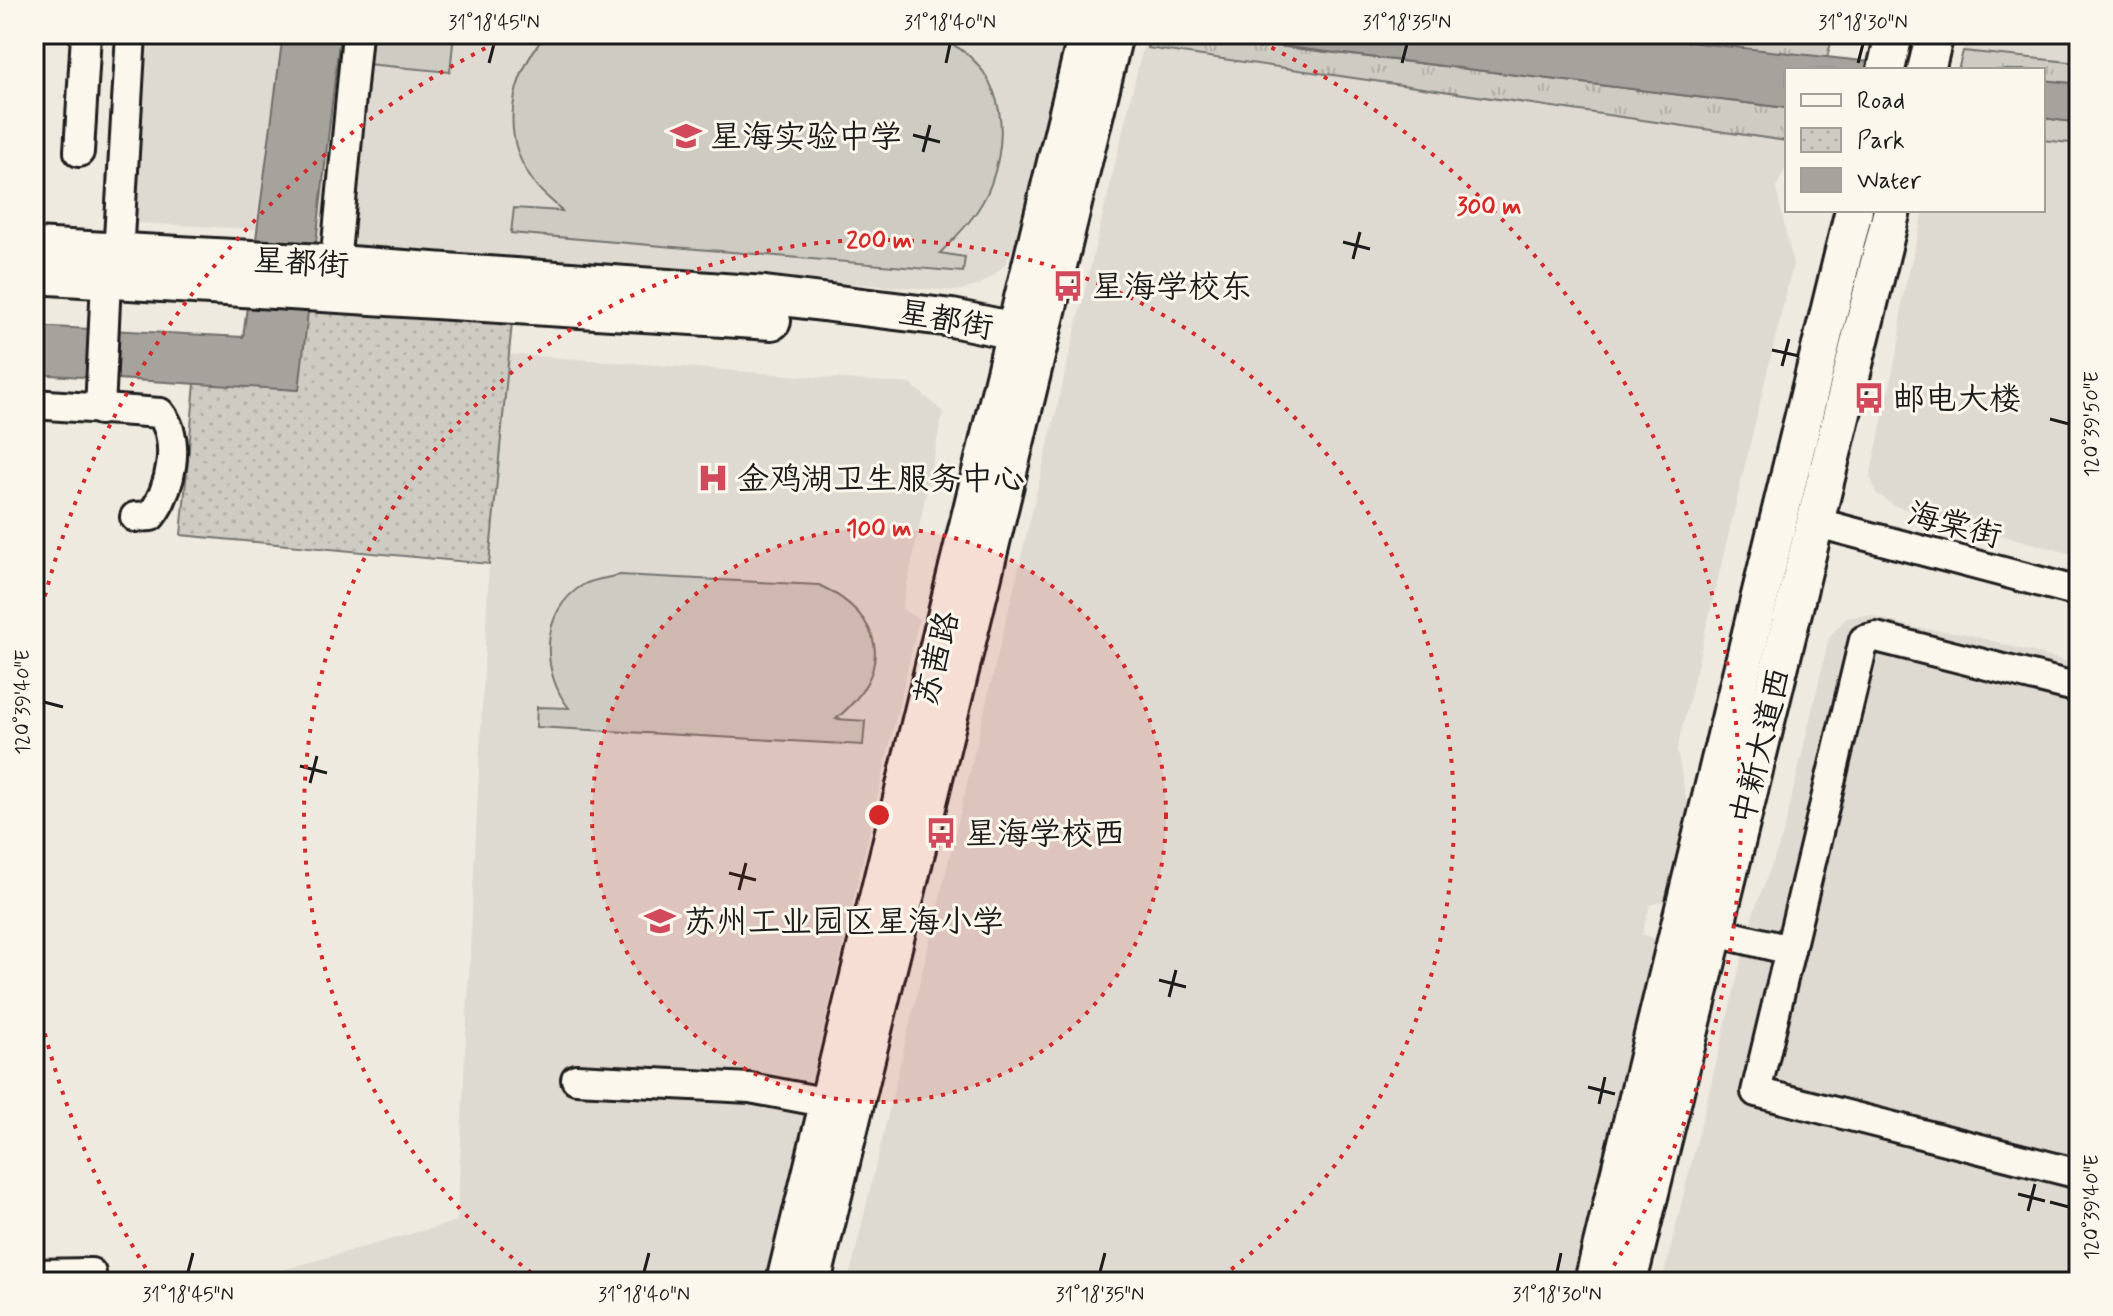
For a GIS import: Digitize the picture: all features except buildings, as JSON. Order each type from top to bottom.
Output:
[{"type":"main road","name":"苏茜路","points":[[785,1282],[1099,41]]},
{"type":"main road","name":"中新大道西","points":[[1593,1282],[1854,212]]},
{"type":"main road","name":"中新大道西","points":[[1628,1282],[1892,212]]},
{"type":"main road","name":"星都街","points":[[34,247],[114,271]]},
{"type":"main road","name":"星都街","points":[[34,275],[114,271],[326,274],[765,295],[952,318],[1020,345]]},
{"type":"main road","name":"苏茜路","points":[[812,1282],[1020,345]]},
{"type":"street","points":[[79,152],[86,34]]},
{"type":"street","points":[[100,397],[104,315],[114,271],[131,34]]},
{"type":"street","points":[[326,274],[357,34]]},
{"type":"street","points":[[34,404],[100,397],[160,413],[171,427],[171,459],[163,500],[151,516],[135,517]]},
{"type":"street","name":"海棠街","points":[[1814,522],[2079,592]]},
{"type":"street","points":[[2079,688],[1867,638],[1861,645],[1756,1092],[2079,1174]]},
{"type":"street","points":[[1715,932],[1790,950]]},
{"type":"street","points":[[576,1079],[750,1088],[829,1103]]},
{"type":"street","points":[[34,1274],[91,1273],[91,1282]]},
{"type":"shaded area","points":[[147,34],[283,34],[255,229],[136,223]]},
{"type":"shaded area","name":"星海实验中学","points":[[340,34],[1069,34],[1019,237],[1004,266],[994,275],[978,286],[956,291],[313,246]]},
{"type":"shaded area","points":[[1967,34],[2079,34],[2079,63],[1963,51]]},
{"type":"shaded area","points":[[1143,47],[1785,141],[1785,170],[1776,188],[1793,264],[1677,750],[1688,810],[1668,900],[1650,905],[1642,934],[1667,943],[1587,1282],[848,1282]]},
{"type":"shaded area","points":[[2045,140],[2079,144],[2079,556],[1895,506],[1877,494],[1870,477],[1900,338],[1902,300],[1924,212],[2045,212]]},
{"type":"shaded area","name":"苏州工业园区星海小学","points":[[508,354],[911,384],[943,412],[902,609],[919,619],[767,1271],[761,1282],[281,1282],[282,1270],[457,1221],[489,564]]},
{"type":"shaded area","points":[[1869,615],[1916,628],[1963,633],[2079,665],[2079,1282],[1662,1282],[1753,914],[1783,835],[1829,638],[1846,618]]},
{"type":"green space","points":[[370,34],[454,34],[450,72],[367,64]]},
{"type":"green space","points":[[546,34],[927,34],[951,44],[970,57],[984,73],[994,92],[1001,136],[998,160],[982,204],[940,253],[965,257],[963,272],[511,233],[514,208],[562,211],[538,188],[523,165],[513,127],[517,88],[524,69]]},
{"type":"green space","points":[[1150,34],[1180,34],[1785,108],[1785,141],[1147,48]]},
{"type":"green space","points":[[1615,34],[1822,34],[1833,35],[1827,58]]},
{"type":"green space","points":[[1963,51],[2079,63],[2079,84],[2045,80],[2045,68],[1959,68]]},
{"type":"green space","points":[[2045,118],[2079,123],[2079,144],[2045,140]]},
{"type":"green space","points":[[306,307],[512,322],[489,564],[181,535],[195,383],[299,390]]},
{"type":"green space","points":[[620,575],[819,585],[841,598],[858,613],[869,629],[874,646],[874,664],[867,682],[855,701],[836,719],[865,721],[863,745],[536,727],[537,707],[569,708],[553,678],[550,661],[549,643],[558,610],[583,585]]},
{"type":"water","points":[[283,34],[340,34],[299,390],[34,374],[34,326],[243,337]]},
{"type":"water","points":[[1180,34],[1614,34],[1927,68],[1785,68],[1785,108]]},
{"type":"water","points":[[2045,80],[2079,84],[2079,123],[2045,118]]},
{"type":"place","name":"星海实验中学","points":[[686,136]]},
{"type":"place","name":"星海学校东","points":[[1068,286]]},
{"type":"place","name":"邮电大楼","points":[[1869,398]]},
{"type":"place","name":"金鸡湖卫生服务中心","points":[[713,478]]},
{"type":"place","name":"星海学校西","points":[[941,833]]},
{"type":"place","name":"苏州工业园区星海小学","points":[[660,921]]}]
